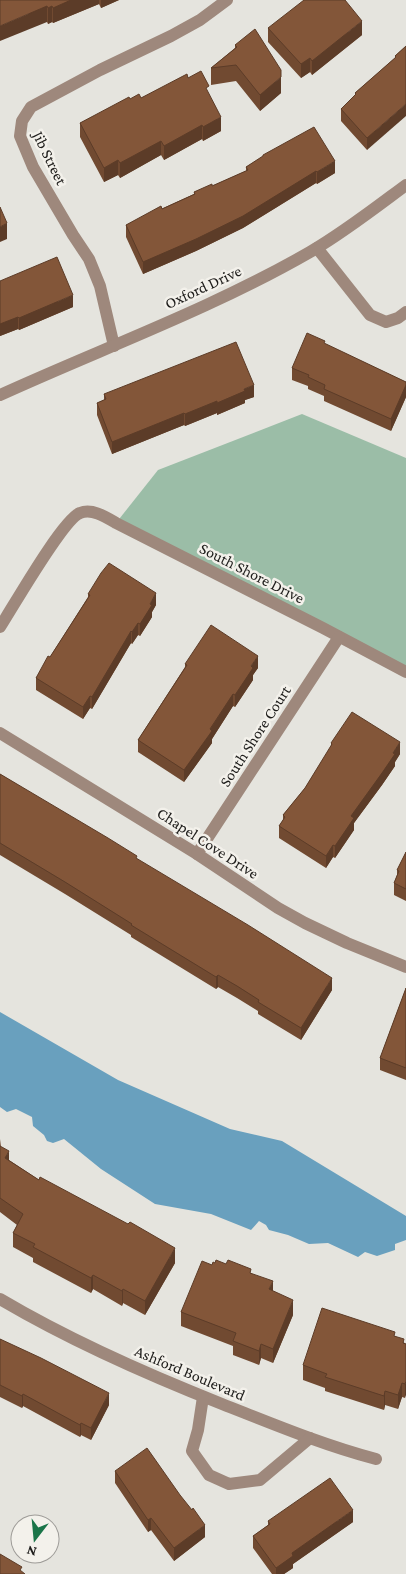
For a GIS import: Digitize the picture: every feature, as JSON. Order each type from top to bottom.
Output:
[{"type":"street","name":"Jib Street","points":[[114,346],[100,286],[89,259],[33,167],[20,136],[22,121],[31,107],[100,70],[171,36],[200,20],[227,0]]},
{"type":"street","name":"Oxford Drive","points":[[0,395],[238,290],[317,248],[406,185]]},
{"type":"street","points":[[317,248],[370,315],[386,322],[398,318],[406,312]]},
{"type":"street","name":"South Shore Drive","points":[[0,627],[56,538],[68,522],[85,511],[101,515],[406,672]]},
{"type":"street","name":"South Shore Court","points":[[197,854],[339,637]]},
{"type":"street","name":"Chapel Cove Drive","points":[[0,733],[197,854],[278,908],[347,943],[406,967]]},
{"type":"street","name":"Ashford Boulevard","points":[[0,1299],[74,1341],[162,1380],[310,1438],[376,1459]]},
{"type":"street","points":[[203,1396],[198,1430],[192,1451],[209,1475],[229,1484],[260,1480],[310,1438]]},
{"type":"green space","points":[[302,414],[406,458],[406,672],[116,523],[158,470]]},
{"type":"water","points":[[0,1012],[118,1080],[230,1129],[282,1141],[406,1216],[406,1240],[395,1244],[395,1250],[377,1256],[365,1252],[358,1257],[328,1243],[309,1244],[288,1235],[269,1230],[266,1225],[259,1221],[251,1230],[211,1214],[155,1204],[101,1169],[64,1139],[53,1143],[47,1141],[44,1135],[33,1126],[32,1117],[16,1109],[7,1112],[0,1107]]},
{"type":"building","points":[[0,0],[71,0],[53,8],[52,6],[48,8],[47,6],[0,26]]},
{"type":"building","points":[[304,0],[345,0],[362,21],[312,61],[310,58],[301,64],[268,28]]},
{"type":"building","points":[[255,29],[281,70],[281,77],[260,95],[236,65],[211,68],[237,47],[235,45]]},
{"type":"building","points":[[406,46],[406,104],[367,138],[341,109],[355,93]]},
{"type":"building","points":[[201,71],[209,86],[206,88],[221,117],[164,146],[161,141],[120,163],[118,160],[104,168],[80,123],[129,97],[130,99],[139,94],[141,98],[187,74],[188,78]]},
{"type":"building","points":[[314,127],[335,161],[243,216],[143,262],[126,225],[161,206],[162,209],[195,194],[194,192],[248,170],[246,167],[263,155]]},
{"type":"building","points":[[0,207],[7,223],[0,227]]},
{"type":"building","points":[[57,257],[73,295],[0,324],[0,281]]},
{"type":"building","points":[[307,333],[406,382],[391,419],[324,389],[325,385],[308,377],[309,375],[292,368]]},
{"type":"building","points":[[236,342],[254,385],[217,403],[217,401],[184,413],[112,442],[97,403],[106,399],[104,394]]},
{"type":"building","points":[[109,563],[156,593],[150,604],[152,605],[140,624],[138,623],[131,631],[92,697],[90,696],[83,707],[36,678],[48,656],[50,657]]},
{"type":"building","points":[[211,625],[258,656],[251,666],[253,668],[235,695],[233,694],[210,729],[212,731],[184,770],[138,740]]},
{"type":"building","points":[[352,712],[400,742],[393,753],[395,754],[351,816],[354,818],[326,856],[279,826],[285,817],[283,815],[305,788],[331,743]]},
{"type":"building","points":[[0,774],[108,838],[137,856],[136,858],[332,978],[301,1028],[258,1002],[259,1000],[237,986],[218,975],[216,977],[0,843]]},
{"type":"building","points":[[406,852],[406,889],[394,883],[399,871],[397,870]]},
{"type":"building","points":[[406,988],[406,1068],[380,1058]]},
{"type":"building","points":[[0,1146],[9,1151],[5,1158],[39,1180],[40,1177],[128,1224],[130,1222],[175,1248],[145,1301],[93,1275],[91,1278],[33,1247],[35,1244],[13,1233],[23,1214],[0,1198]]},
{"type":"building","points":[[216,1260],[226,1264],[228,1260],[251,1269],[250,1273],[273,1281],[269,1289],[293,1300],[273,1349],[261,1344],[259,1351],[233,1341],[236,1333],[181,1312],[202,1261],[212,1265]]},
{"type":"building","points":[[322,1308],[395,1332],[394,1336],[404,1339],[403,1343],[406,1344],[406,1381],[405,1384],[402,1383],[398,1395],[385,1391],[384,1396],[325,1377],[327,1374],[303,1365]]},
{"type":"building","points":[[0,1339],[109,1393],[91,1428],[81,1423],[80,1425],[23,1394],[22,1396],[0,1385]]},
{"type":"building","points":[[147,1448],[180,1495],[192,1510],[193,1508],[205,1525],[174,1548],[151,1518],[148,1520],[115,1471]]},
{"type":"building","points":[[330,1478],[353,1510],[292,1553],[293,1556],[276,1568],[253,1536],[270,1524],[268,1521]]},
{"type":"building","points":[[0,1554],[10,1560],[10,1564],[17,1564],[22,1567],[20,1570],[25,1574],[0,1574]]}]
